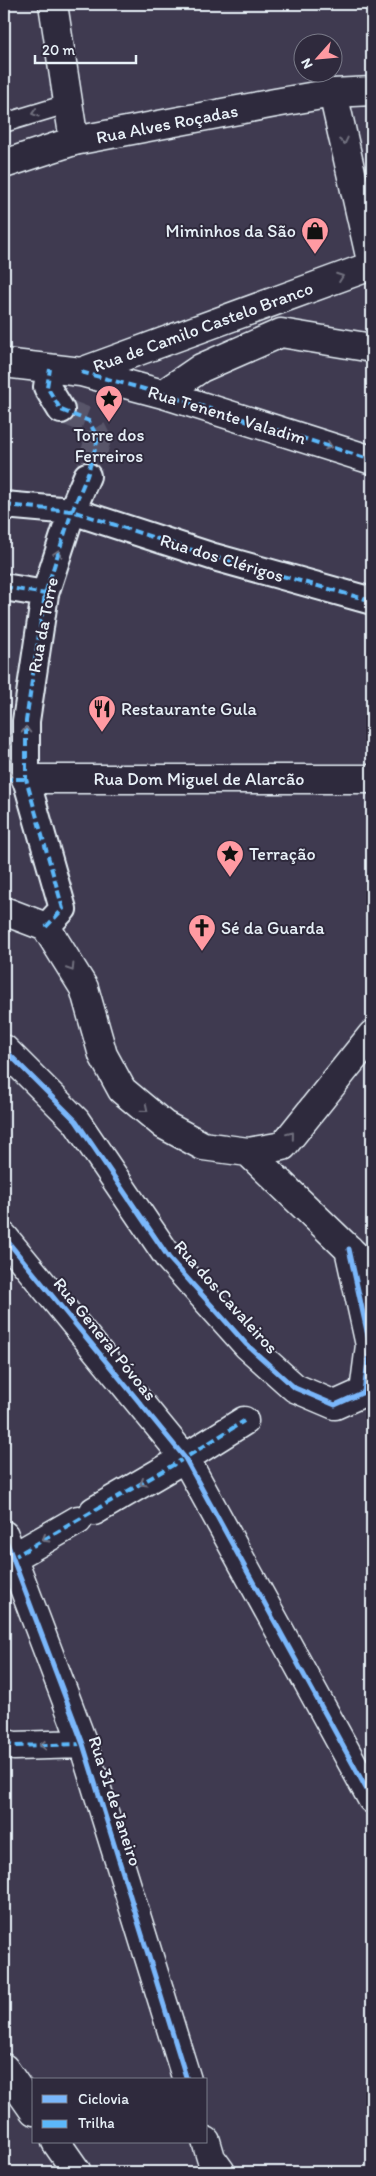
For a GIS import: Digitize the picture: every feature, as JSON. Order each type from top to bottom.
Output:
[{"type":"street","points":[[53,4],[74,141]]},
{"type":"street","name":"Rua Alves Roçadas","points":[[4,164],[74,141],[333,94],[372,91]]},
{"type":"street","points":[[333,94],[372,265]]},
{"type":"street","name":"Rua de Camilo Castelo Branco","points":[[4,363],[81,372],[372,265]]},
{"type":"street","points":[[163,394],[201,368],[281,333],[365,342]]},
{"type":"street","points":[[50,369],[47,387],[61,410]]},
{"type":"street","name":"Rua Tenente Valadim","points":[[81,372],[163,394],[372,460]]},
{"type":"street","name":"Rua da Torre","points":[[46,927],[63,909],[15,779],[26,721],[45,594],[72,511],[87,476]]},
{"type":"street","name":"Rua dos Clérigos","points":[[4,505],[72,511],[214,556],[372,601]]},
{"type":"street","points":[[4,587],[45,594]]},
{"type":"street","name":"Rua Dom Miguel de Alarcão","points":[[15,779],[372,778]]},
{"type":"street","points":[[4,911],[46,927],[84,988],[103,1055],[122,1090],[164,1125],[203,1146],[248,1152],[283,1146],[372,1034]]},
{"type":"street","name":"Rua dos Cavaleiros","points":[[4,1049],[76,1121],[169,1258],[247,1345],[295,1388],[335,1405],[364,1392],[370,1345],[349,1249]]},
{"type":"street","points":[[248,1152],[372,1271]]},
{"type":"street","name":"Rua General Póvoas","points":[[4,1237],[185,1458],[372,1799]]},
{"type":"street","points":[[8,1546],[86,1515],[185,1458],[244,1421]]},
{"type":"street","name":"Rua 31 de Janeiro","points":[[8,1546],[83,1744],[186,2078]]},
{"type":"street","points":[[4,1743],[14,1746],[83,1744]]},
{"type":"street","points":[[4,2068],[32,2108]]},
{"type":"street","points":[[57,2144],[77,2172]]},
{"type":"street","points":[[207,2144],[212,2158],[221,2172]]},
{"type":"lane","points":[[4,123],[67,104]]},
{"type":"tunnel","points":[[61,410],[89,421],[98,439],[87,476]]},
{"type":"marked path","points":[[46,927],[63,909],[26,779],[26,721],[45,594],[72,511],[87,476],[98,439],[89,421],[61,410],[47,387],[50,369]]},
{"type":"marked path","points":[[81,372],[163,394],[372,460]]},
{"type":"marked path","points":[[4,505],[72,511],[214,557],[372,601]]},
{"type":"marked path","points":[[4,587],[45,594]]},
{"type":"marked path","points":[[4,779],[26,779]]},
{"type":"marked path","points":[[12,1558],[185,1458],[244,1421]]},
{"type":"marked path","points":[[4,1743],[14,1746],[83,1744]]},
{"type":"cycle path","points":[[4,1049],[76,1121],[169,1258],[247,1345],[295,1388],[335,1405],[364,1392],[370,1345],[349,1249]]},
{"type":"cycle path","points":[[4,1237],[185,1458],[372,1799]]},
{"type":"cycle path","points":[[4,1535],[83,1744],[186,2078]]},
{"type":"place","name":"Miminhos da São","points":[[315,255]]},
{"type":"place","name":"Torre dos Ferreiros","points":[[109,423]]},
{"type":"place","name":"Restaurante Gula","points":[[102,733]]},
{"type":"place","name":"Terração","points":[[230,878]]},
{"type":"place","name":"Sé da Guarda","points":[[202,952]]}]
